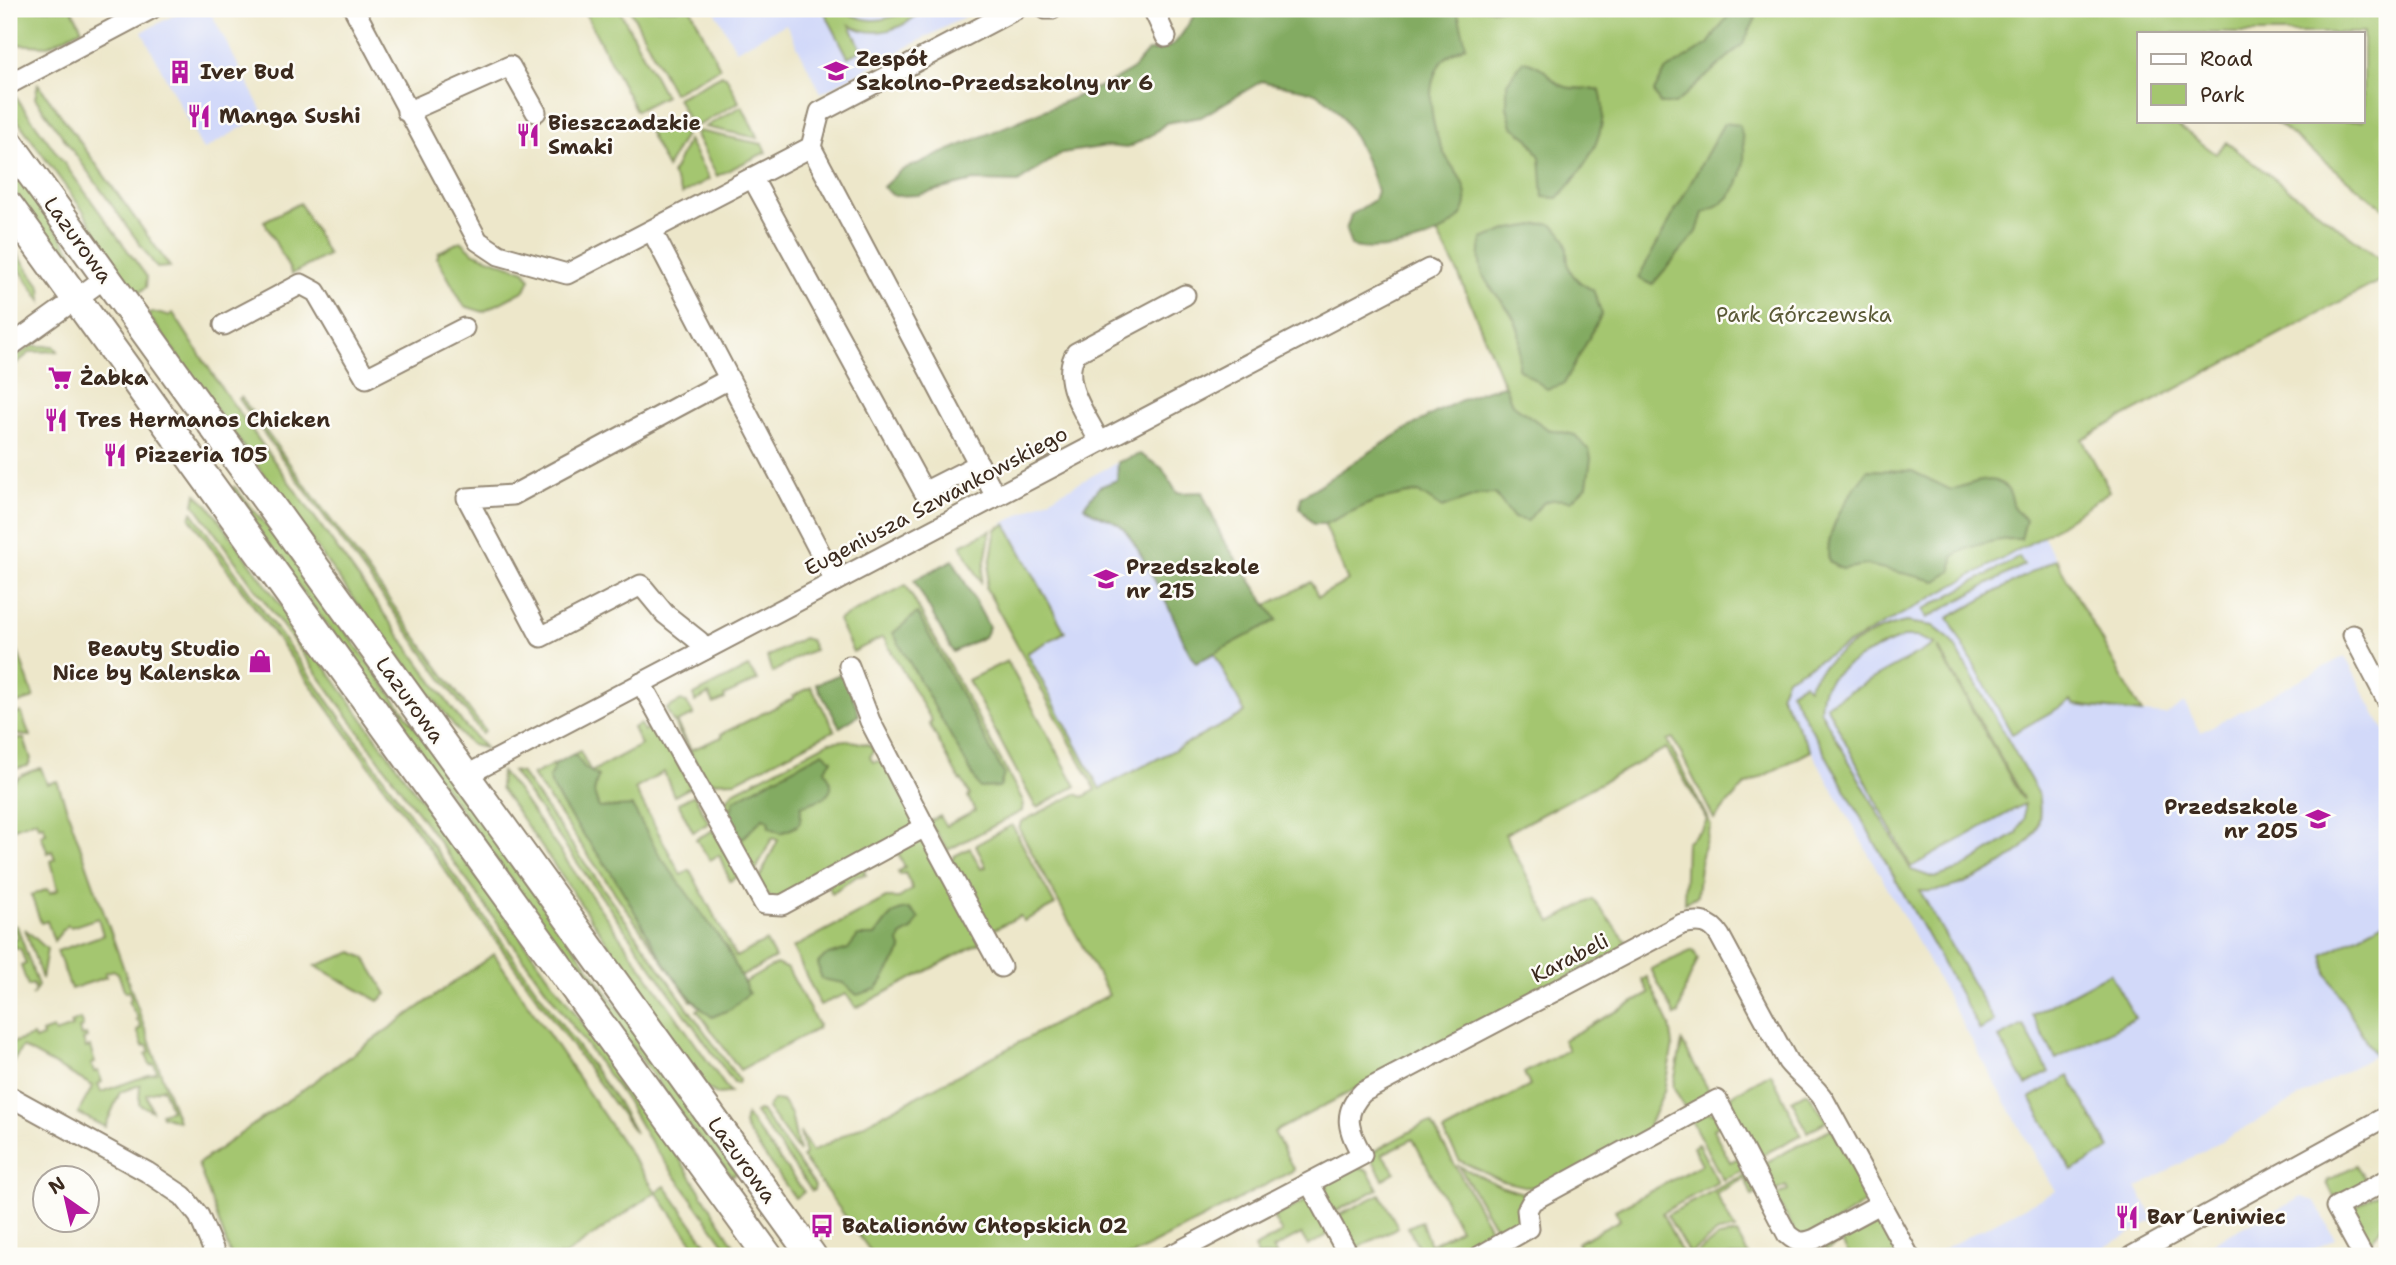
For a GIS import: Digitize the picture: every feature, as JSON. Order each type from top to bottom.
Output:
[{"type":"main road","name":"Lazurowa","points":[[9,143],[811,1256]]},
{"type":"main road","name":"Lazurowa","points":[[9,206],[768,1256]]},
{"type":"street","points":[[9,84],[151,9]]},
{"type":"street","points":[[354,9],[478,242],[487,250],[523,264],[567,274],[811,148]]},
{"type":"street","points":[[995,495],[811,148],[820,112],[1016,9]]},
{"type":"street","points":[[1046,9],[1052,9]]},
{"type":"street","points":[[1153,9],[1166,37]]},
{"type":"street","points":[[407,111],[510,66],[536,113]]},
{"type":"street","points":[[753,179],[924,492],[979,464]]},
{"type":"street","points":[[652,231],[835,581]]},
{"type":"street","name":"Eugeniusza Szwankowskiego","points":[[466,776],[995,495],[1429,269]]},
{"type":"street","points":[[9,347],[105,278]]},
{"type":"street","points":[[224,325],[301,284],[316,292],[366,378],[464,328]]},
{"type":"street","points":[[1099,441],[1069,378],[1069,366],[1076,353],[1185,295]]},
{"type":"street","points":[[704,650],[699,641],[665,614],[641,585],[541,637],[467,498],[513,495],[729,379]]},
{"type":"street","points":[[2353,635],[2387,700]]},
{"type":"street","points":[[849,666],[870,722],[1001,967]]},
{"type":"street","points":[[641,684],[764,904],[782,905],[925,827]]},
{"type":"street","name":"Karabeli","points":[[1170,1256],[1362,1155],[1347,1121],[1349,1109],[1363,1092],[1682,924],[1695,921],[1715,928],[1788,1062],[1815,1087],[1824,1100],[1909,1256]]},
{"type":"street","points":[[9,1096],[147,1172],[183,1196],[199,1216],[216,1256]]},
{"type":"street","points":[[1480,1256],[1528,1228],[1527,1210],[1532,1201],[1717,1100],[1787,1234],[1795,1241],[1804,1244],[1880,1204]]},
{"type":"street","points":[[2132,1256],[2387,1116]]},
{"type":"street","points":[[2363,1256],[2336,1207],[2387,1180]]},
{"type":"street","points":[[1310,1184],[1349,1256]]},
{"type":"shaded area","points":[[186,9],[209,9],[264,115],[203,150],[142,32]]},
{"type":"shaded area","name":"Zespół Szkolno-Przedszkolny nr 6","points":[[714,9],[979,9],[821,93],[786,24],[736,50]]},
{"type":"shaded area","name":"Przedszkole nr 215","points":[[1118,462],[1251,716],[1100,789],[1027,653],[1061,634],[1002,524]]},
{"type":"shaded area","points":[[2043,536],[2142,713],[2166,715],[2184,703],[2201,732],[2345,656],[2387,736],[2387,1065],[2382,1068],[2373,1056],[2137,1188],[2154,1220],[2089,1256],[1930,1256],[2055,1191],[1780,694],[1787,678]]},
{"type":"shaded area","points":[[2302,1197],[2315,1201],[2335,1239],[2301,1256],[2187,1256]]},
{"type":"green space","points":[[9,9],[72,9],[82,29],[48,46],[9,44]]},
{"type":"green space","points":[[583,9],[619,9],[665,96],[636,111]]},
{"type":"green space","points":[[630,9],[691,9],[720,68],[673,93]]},
{"type":"green space","points":[[823,9],[872,20],[922,9],[907,22],[889,30],[869,31],[850,25],[862,50],[848,57]]},
{"type":"green space","points":[[1199,9],[1457,9],[1466,45],[1443,60],[1433,81],[1431,93],[1439,143],[1457,173],[1466,195],[1464,210],[1455,222],[1422,240],[1402,245],[1382,248],[1351,246],[1346,230],[1351,215],[1374,200],[1377,191],[1348,126],[1321,96],[1307,90],[1262,81],[1201,117],[1166,123],[1152,135],[1127,148],[1107,146],[1062,153],[1018,182],[973,181],[918,195],[894,196],[883,187],[900,171],[1111,82],[1132,70],[1148,51],[1167,48],[1173,44]]},
{"type":"green space","name":"Park Górczewska","points":[[1320,9],[2387,9],[2387,211],[2275,122],[2364,122],[2364,32],[2137,32],[2137,122],[2173,122],[2216,154],[2226,142],[2387,264],[2387,277],[2082,439],[2110,491],[2043,536],[1787,678],[1780,694],[1811,751],[1744,786],[1714,819],[1673,738],[1667,740],[1711,825],[1701,855],[1697,896],[1684,903],[1686,842],[1702,829],[1707,820],[1666,748],[1505,834],[1551,922],[1593,899],[1629,945],[1274,1132],[1294,1170],[1131,1256],[874,1256],[802,1157],[805,1155],[800,1132],[812,1152],[1109,995],[1019,829],[1021,822],[1076,794],[1083,797],[1096,790],[986,588],[996,529],[1006,524],[1065,632],[1027,653],[1100,789],[1245,713],[1206,637],[1311,582],[1318,597],[1348,581],[1318,508],[1512,404],[1458,273]]},
{"type":"green space","points":[[1746,9],[1756,18],[1743,44],[1675,104],[1660,104],[1654,92],[1665,71],[1708,44],[1732,10]]},
{"type":"green space","points":[[1523,61],[1539,66],[1560,85],[1600,90],[1602,120],[1594,148],[1578,175],[1558,198],[1543,197],[1540,157],[1529,139],[1512,126],[1507,107],[1507,83]]},
{"type":"green space","points":[[722,75],[726,76],[739,102],[699,125],[690,124],[677,98]]},
{"type":"green space","points":[[38,84],[170,267],[157,268],[35,98]]},
{"type":"green space","points":[[15,96],[147,277],[146,287],[134,297],[84,212],[13,114],[11,106]]},
{"type":"green space","points":[[742,106],[758,138],[705,127]]},
{"type":"green space","points":[[642,119],[682,129],[685,134],[667,168]]},
{"type":"green space","points":[[1724,123],[1739,125],[1742,134],[1744,164],[1738,183],[1727,199],[1703,213],[1697,232],[1652,285],[1638,278]]},
{"type":"green space","points":[[698,131],[762,144],[766,152],[717,176],[696,135]]},
{"type":"green space","points":[[688,140],[709,179],[682,194],[672,174]]},
{"type":"green space","points":[[9,163],[71,251],[76,275],[9,184]]},
{"type":"green space","points":[[300,203],[328,255],[292,274],[264,221]]},
{"type":"green space","points":[[1549,223],[1560,231],[1565,239],[1568,264],[1572,273],[1593,290],[1602,314],[1564,384],[1547,389],[1518,368],[1518,328],[1513,316],[1485,279],[1480,255],[1482,239],[1510,229]]},
{"type":"green space","points":[[461,241],[474,253],[525,271],[530,279],[525,290],[483,312],[464,306],[437,258],[439,252]]},
{"type":"green space","points":[[9,242],[41,287],[42,302],[9,254]]},
{"type":"green space","points":[[152,312],[168,316],[173,313],[223,390],[464,725],[485,748],[472,745],[462,736],[371,623],[148,315]]},
{"type":"green space","points":[[32,346],[54,346],[58,351],[31,352],[9,369],[9,361]]},
{"type":"green space","points":[[1505,386],[1512,404],[1548,429],[1575,435],[1589,450],[1591,458],[1587,486],[1571,501],[1545,502],[1528,521],[1514,518],[1495,494],[1478,495],[1442,508],[1418,492],[1375,501],[1325,524],[1313,524],[1300,508],[1301,497],[1401,432],[1457,402]]},
{"type":"green space","points":[[241,397],[485,731],[482,734],[239,399]]},
{"type":"green space","points":[[1140,454],[1162,468],[1177,493],[1202,492],[1222,538],[1277,620],[1196,663],[1150,571],[1128,534],[1112,520],[1095,514],[1084,506],[1099,487],[1117,480],[1118,462]]},
{"type":"green space","points":[[1868,470],[1912,471],[1951,490],[1983,481],[1999,482],[2011,496],[2014,509],[2026,520],[2021,539],[1985,543],[1967,549],[1953,557],[1952,571],[1936,581],[1867,565],[1842,569],[1829,562],[1830,538],[1839,513]]},
{"type":"green space","points":[[234,487],[285,547],[737,1173],[732,1176],[693,1131],[229,490]]},
{"type":"green space","points":[[196,494],[209,506],[674,1150],[741,1256],[733,1256],[647,1137],[624,1097],[194,504]]},
{"type":"green space","points":[[192,512],[617,1101],[635,1133],[190,518]]},
{"type":"green space","points":[[991,530],[981,582],[961,545]]},
{"type":"green space","points":[[2019,557],[2024,565],[1927,618],[1923,610]]},
{"type":"green space","points":[[2056,559],[2142,713],[2074,705],[2071,701],[2012,734],[1948,618]]},
{"type":"green space","points":[[953,560],[989,627],[984,637],[953,652],[914,580]]},
{"type":"green space","points":[[906,585],[1023,801],[1022,811],[948,850],[929,822],[940,816],[946,826],[975,811],[968,797],[970,795],[929,723],[932,721],[883,637],[853,652],[838,620]]},
{"type":"green space","points":[[917,613],[1004,774],[1000,787],[980,788],[893,633]]},
{"type":"green space","points":[[1906,622],[1933,626],[1952,641],[2038,793],[2040,812],[2036,830],[2016,854],[1967,882],[1950,888],[1920,891],[1994,1022],[1980,1030],[1790,691],[1804,683],[1808,688],[1814,677],[1836,656],[1893,625]],"holes":[[[1904,637],[1918,637],[1935,644],[1826,705],[1911,867],[2024,804],[2024,819],[2017,833],[1961,869],[1934,878],[1911,870],[1820,710],[1824,688],[1838,672],[1884,645]],[[1938,649],[2022,796],[2023,800]]]},
{"type":"green space","points":[[9,626],[34,698],[9,706]]},
{"type":"green space","points":[[803,638],[810,640],[815,650],[801,655],[772,673],[767,657]]},
{"type":"green space","points":[[1007,661],[1076,786],[1038,807],[1035,806],[968,680]]},
{"type":"green space","points":[[748,667],[758,680],[724,696],[725,699],[714,704],[709,694],[695,702],[694,695]]},
{"type":"green space","points":[[845,672],[859,715],[840,727],[816,684]]},
{"type":"green space","points":[[811,687],[835,730],[736,781],[707,782],[666,709],[681,701],[687,703],[694,715],[676,722],[691,750],[722,737],[721,734]]},
{"type":"green space","points":[[21,712],[30,736],[9,734],[9,716]]},
{"type":"green space","points":[[640,724],[644,731],[657,724],[691,787],[674,796],[664,772],[635,789],[681,875],[690,870],[736,957],[766,941],[775,958],[697,1001],[691,1001],[532,775],[580,751],[591,772],[641,745],[633,728]]},
{"type":"green space","points":[[9,738],[24,739],[31,759],[28,766],[9,770]]},
{"type":"green space","points":[[847,740],[869,745],[874,750],[870,757],[873,762],[879,761],[885,765],[914,819],[912,829],[777,900],[755,887],[778,840],[772,838],[751,880],[725,824],[726,801],[733,792],[829,742]]},
{"type":"green space","points":[[823,752],[832,760],[825,769],[831,786],[827,795],[801,806],[800,822],[793,828],[781,833],[769,827],[768,820],[763,818],[741,840],[729,818],[734,800]]},
{"type":"green space","points":[[574,754],[585,768],[598,776],[594,793],[599,808],[632,806],[660,856],[727,948],[749,993],[731,1009],[712,1017],[683,988],[658,952],[614,877],[563,805],[549,779],[555,764]]},
{"type":"green space","points":[[41,768],[47,784],[57,781],[178,1121],[162,1116],[161,1113],[171,1110],[163,1088],[146,1094],[152,1111],[139,1104],[140,1085],[120,1092],[105,1127],[78,1113],[93,1086],[22,1047],[9,1069],[9,1044],[33,1036],[35,1040],[43,1037],[42,1033],[53,1029],[55,1033],[72,1027],[70,1023],[80,1019],[83,1027],[79,1029],[81,1036],[86,1035],[87,1038],[83,1040],[86,1048],[90,1047],[95,1063],[91,1064],[94,1072],[98,1071],[102,1082],[98,1084],[101,1092],[157,1072],[154,1064],[150,1065],[146,1054],[150,1052],[147,1045],[143,1046],[137,1030],[141,1028],[138,1020],[135,1021],[138,1018],[128,1001],[131,999],[129,991],[125,992],[118,973],[113,970],[105,973],[106,977],[71,989],[57,951],[103,935],[98,918],[71,927],[67,925],[54,941],[47,921],[41,923],[31,895],[48,889],[50,893],[58,890],[51,861],[55,859],[52,851],[48,853],[41,835],[46,833],[43,825],[38,826],[36,820],[9,830],[8,797],[13,782],[28,772]]},
{"type":"green space","points":[[512,771],[521,773],[739,1080],[738,1084],[734,1083]]},
{"type":"green space","points":[[501,772],[516,789],[730,1093],[717,1094],[706,1088],[500,788]]},
{"type":"green space","points":[[694,795],[709,823],[693,832],[678,803]]},
{"type":"green space","points":[[1012,825],[1055,905],[1024,921],[1020,916],[991,931],[951,862],[954,856],[970,848],[981,869],[986,867],[976,845]]},
{"type":"green space","points":[[713,830],[740,875],[730,881],[719,855],[710,860],[696,839]]},
{"type":"green space","points":[[911,839],[923,840],[982,942],[856,1008],[846,994],[820,1005],[793,948],[886,898],[899,898],[913,889],[905,873],[899,875],[898,872],[905,867],[897,852],[863,871],[866,875],[857,876],[832,893],[827,884]]},
{"type":"green space","points":[[909,909],[919,918],[912,930],[901,936],[899,943],[902,950],[877,989],[857,995],[843,983],[821,979],[818,963],[825,956],[848,949],[858,936],[875,936],[892,915]]},
{"type":"green space","points":[[2387,920],[2387,1065],[2382,1068],[2327,974],[2323,955]]},
{"type":"green space","points":[[9,925],[17,926],[38,986],[32,996],[35,990],[33,984],[28,986],[21,966],[26,964],[20,948],[15,949],[12,940],[17,938],[14,930],[9,931]]},
{"type":"green space","points":[[25,929],[47,949],[42,979]]},
{"type":"green space","points":[[1693,950],[1698,959],[1685,989],[1679,1014],[1675,1016],[1651,969]]},
{"type":"green space","points":[[353,952],[365,958],[387,994],[379,1001],[315,966]]},
{"type":"green space","points":[[494,954],[656,1192],[564,1256],[231,1256],[198,1164]]},
{"type":"green space","points":[[776,964],[788,969],[818,1025],[817,1029],[740,1070],[697,1010]]},
{"type":"green space","points":[[2110,973],[2135,1018],[2056,1059],[2032,1015]]},
{"type":"green space","points":[[1647,977],[1670,1025],[1673,1045],[1664,1091],[1645,1135],[1541,1190],[1502,1181],[1460,1161],[1443,1132],[1530,1086],[1524,1073],[1568,1050],[1563,1040],[1649,994],[1642,980]]},
{"type":"green space","points":[[2023,1025],[2049,1072],[2026,1085],[1999,1038]]},
{"type":"green space","points":[[1682,1042],[1713,1098],[1687,1112],[1673,1087]]},
{"type":"green space","points":[[1771,1073],[1801,1135],[1755,1159],[1750,1149],[1751,1139],[1735,1113],[1732,1095]]},
{"type":"green space","points":[[2069,1076],[2110,1149],[2072,1171],[2030,1098]]},
{"type":"green space","points":[[1808,1093],[1827,1121],[1807,1132],[1792,1100]]},
{"type":"green space","points":[[773,1100],[782,1101],[791,1114],[799,1152],[767,1108]]},
{"type":"green space","points":[[762,1112],[815,1186],[814,1190],[812,1191],[755,1113]]},
{"type":"green space","points":[[1707,1112],[1715,1113],[1725,1122],[1713,1129],[1730,1162],[1743,1156],[1749,1167],[1723,1180],[1691,1120]]},
{"type":"green space","points":[[746,1115],[804,1192],[795,1198],[747,1131],[744,1125]]},
{"type":"green space","points":[[1424,1124],[1432,1124],[1497,1241],[1469,1256],[1423,1256],[1408,1227],[1421,1221],[1430,1245],[1460,1229],[1413,1139],[1382,1154],[1395,1172],[1383,1179],[1369,1154]]},
{"type":"green space","points":[[1832,1128],[1866,1192],[1866,1202],[1816,1235],[1796,1234],[1775,1196],[1788,1190],[1786,1186],[1773,1192],[1759,1166]]},
{"type":"green space","points":[[1698,1144],[1718,1182],[1662,1213],[1683,1255],[1580,1256],[1583,1254],[1577,1243],[1620,1220],[1615,1210],[1702,1164],[1693,1147]]},
{"type":"green space","points":[[2356,1165],[2366,1181],[2334,1197],[2328,1180]]},
{"type":"green space","points":[[1459,1166],[1500,1186],[1526,1194],[1525,1220],[1501,1238]]},
{"type":"green space","points":[[1357,1167],[1368,1171],[1378,1189],[1333,1213],[1326,1197],[1327,1183]]},
{"type":"green space","points":[[1751,1171],[1762,1191],[1752,1196],[1745,1178],[1716,1194],[1735,1230],[1718,1232],[1689,1254],[1667,1215]]},
{"type":"green space","points":[[665,1186],[715,1256],[702,1256],[656,1192]]},
{"type":"green space","points":[[2379,1193],[2387,1197],[2384,1223],[2367,1250],[2351,1212],[2352,1208]]},
{"type":"green space","points":[[1380,1194],[1398,1227],[1353,1250],[1335,1217]]},
{"type":"green space","points":[[1307,1200],[1315,1207],[1329,1234],[1308,1246],[1301,1234],[1273,1249],[1277,1256],[1258,1256],[1254,1248],[1282,1233],[1273,1217]]},
{"type":"green space","points":[[1874,1217],[1880,1219],[1901,1256],[1850,1256],[1841,1241],[1826,1251],[1821,1241]]},
{"type":"green space","points":[[1737,1234],[1749,1256],[1693,1256],[1718,1237]]},
{"type":"place","name":"Zespół Szkolno-Przedszkolny nr 6","points":[[836,71]]},
{"type":"place","name":"Iver Bud","points":[[180,72]]},
{"type":"place","name":"Manga Sushi","points":[[199,116]]},
{"type":"place","name":"Bieszczadzkie Smaki","points":[[528,135]]},
{"type":"place","name":"Żabka","points":[[60,378]]},
{"type":"place","name":"Tres Hermanos Chicken","points":[[56,420]]},
{"type":"place","name":"Pizzeria 105","points":[[115,455]]},
{"type":"place","name":"Przedszkole nr 215","points":[[1106,579]]},
{"type":"place","name":"Beauty Studio Nice by Kalenska","points":[[260,661]]},
{"type":"place","name":"Przedszkole nr 205","points":[[2318,819]]},
{"type":"place","name":"Bar Leniwiec","points":[[2127,1217]]},
{"type":"place","name":"Batalionów Chłopskich 02","points":[[822,1226]]}]
